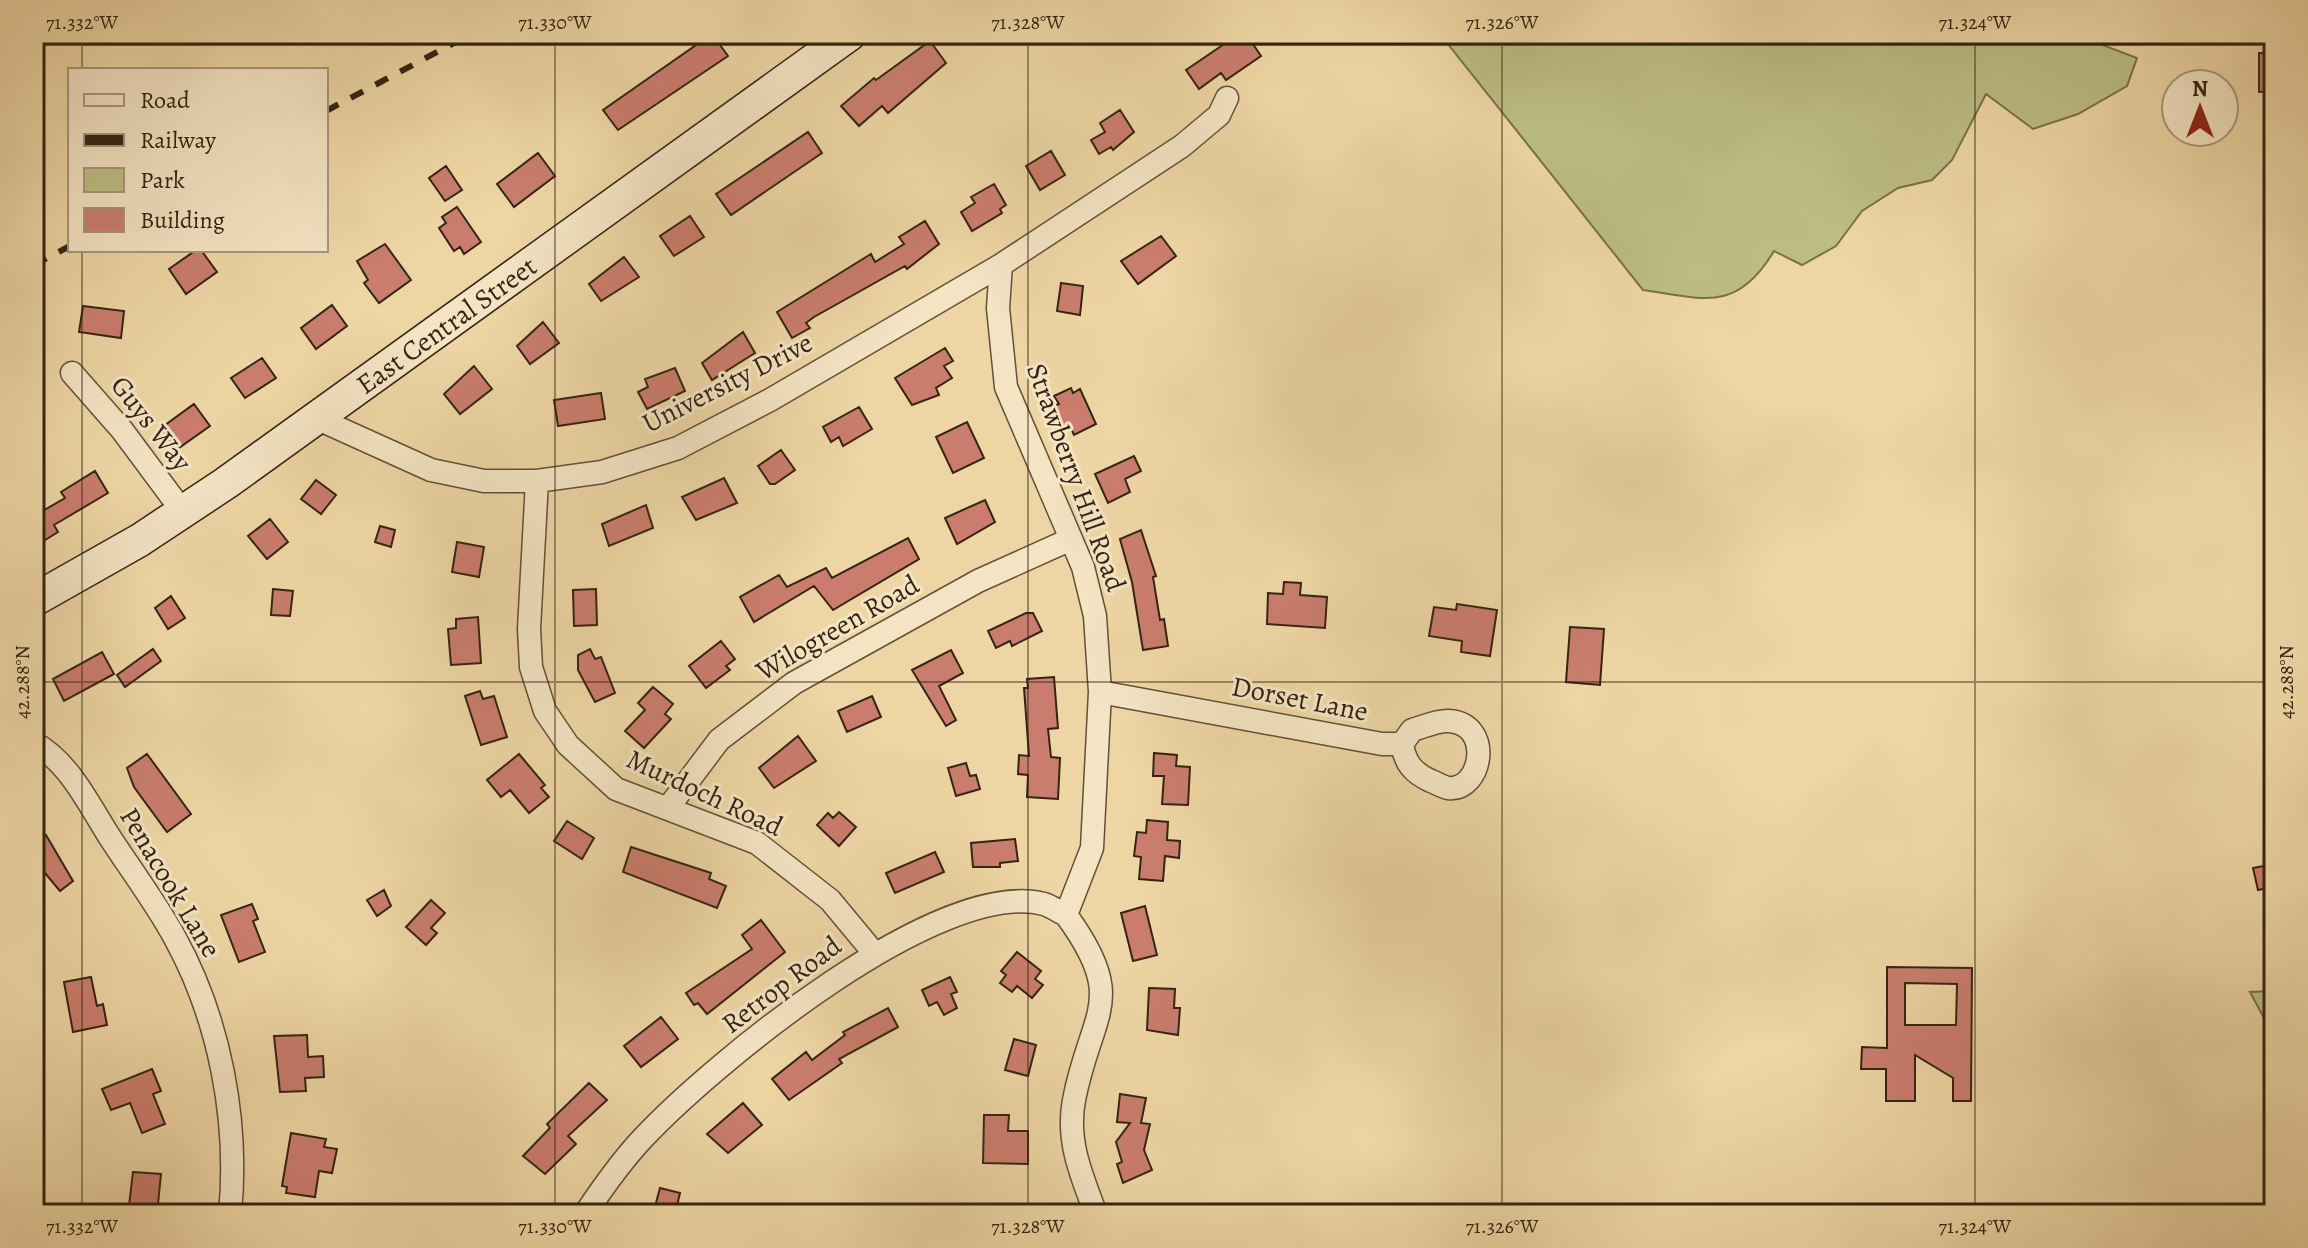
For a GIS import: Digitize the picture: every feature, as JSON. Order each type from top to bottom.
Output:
[{"type":"main road","name":"East Central Street","points":[[34,600],[183,512],[850,34]]},
{"type":"street","name":"University Drive","points":[[316,418],[431,470],[484,481],[537,481],[602,472],[678,448],[770,400],[1001,265],[1130,181],[1219,115],[1227,98]]},
{"type":"street","name":"Strawberry Hill Road","points":[[1001,265],[998,308],[1006,387],[1083,567],[1095,616],[1100,692],[1092,848],[1066,915]]},
{"type":"street","name":"Guys Way","points":[[72,373],[122,430],[183,512]]},
{"type":"street","name":"Murdoch Road","points":[[537,481],[529,629],[531,667],[545,711],[568,745],[616,789],[757,843],[830,900],[874,953]]},
{"type":"street","name":"Wilogreen Road","points":[[668,808],[719,740],[794,683],[978,581],[1069,540]]},
{"type":"street","name":"Dorset Lane","points":[[1100,692],[1318,734],[1402,744]]},
{"type":"street","name":"Dorset Lane","points":[[1449,721],[1467,727],[1477,739],[1477,767],[1463,785],[1449,789],[1417,775],[1404,759],[1402,744],[1412,730],[1449,721]]},
{"type":"street","name":"Penacook Lane","points":[[35,742],[71,777],[160,913],[192,973],[214,1037],[225,1089],[231,1144],[230,1214]]},
{"type":"street","name":"Retrop Road","points":[[585,1214],[645,1136],[704,1081],[782,1016],[874,953],[954,916],[1009,903],[1045,904],[1066,915]]},
{"type":"street","points":[[1066,915],[1088,945],[1100,970],[1102,993],[1074,1101],[1072,1130],[1076,1162],[1096,1214]]},
{"type":"green space","points":[[1440,34],[2074,34],[2137,58],[2127,86],[2078,114],[2033,129],[1986,94],[1952,160],[1932,180],[1898,188],[1862,211],[1836,246],[1802,265],[1774,251],[1746,285],[1732,293],[1702,298],[1643,290]]},
{"type":"green space","points":[[2274,991],[2274,1037],[2250,992]]},
{"type":"building","points":[[712,34],[728,56],[618,130],[603,110]]},
{"type":"building","points":[[1239,34],[1246,34],[1261,56],[1226,80],[1221,73],[1199,89],[1186,70]]},
{"type":"building","points":[[930,41],[946,63],[888,113],[882,106],[859,126],[841,106],[874,78],[876,80]]},
{"type":"building","points":[[2259,53],[2274,53],[2274,91],[2259,92]]},
{"type":"building","points":[[1120,110],[1134,132],[1113,150],[1111,147],[1099,154],[1091,140],[1105,132],[1100,123]]},
{"type":"building","points":[[808,132],[822,153],[731,215],[716,194]]},
{"type":"building","points":[[1051,151],[1065,175],[1040,190],[1026,166]]},
{"type":"building","points":[[538,153],[555,176],[514,207],[497,184]]},
{"type":"building","points":[[446,166],[462,190],[445,201],[429,178]]},
{"type":"building","points":[[994,184],[1006,205],[1000,209],[1002,213],[972,231],[961,212],[975,203],[971,197]]},
{"type":"building","points":[[457,207],[481,242],[464,254],[460,247],[454,251],[439,228],[446,223],[442,217]]},
{"type":"building","points":[[690,216],[704,237],[674,256],[660,236]]},
{"type":"building","points":[[925,221],[939,244],[907,269],[905,266],[814,317],[806,323],[810,328],[792,338],[777,312],[871,254],[875,262],[904,244],[899,237]]},
{"type":"building","points":[[1161,236],[1176,256],[1138,284],[1121,261]]},
{"type":"building","points":[[385,244],[411,280],[379,303],[364,283],[368,280],[357,261]]},
{"type":"building","points":[[193,252],[202,252],[217,272],[186,294],[169,269]]},
{"type":"building","points":[[624,257],[639,277],[601,301],[589,284]]},
{"type":"building","points":[[1061,283],[1083,286],[1080,315],[1057,311]]},
{"type":"building","points":[[332,305],[347,326],[316,349],[301,328]]},
{"type":"building","points":[[83,306],[124,311],[121,338],[79,332]]},
{"type":"building","points":[[543,322],[559,343],[530,364],[517,346]]},
{"type":"building","points":[[743,332],[755,353],[712,380],[702,363]]},
{"type":"building","points":[[945,348],[953,361],[944,366],[952,378],[936,388],[939,395],[912,405],[895,378]]},
{"type":"building","points":[[262,358],[276,378],[245,398],[231,378]]},
{"type":"building","points":[[474,366],[492,389],[460,414],[444,394]]},
{"type":"building","points":[[675,368],[685,391],[647,409],[638,392],[648,387],[645,379]]},
{"type":"building","points":[[1071,388],[1073,393],[1080,389],[1096,424],[1074,435],[1069,424],[1063,426],[1054,406],[1059,404],[1054,396]]},
{"type":"building","points":[[601,393],[605,419],[558,426],[554,400]]},
{"type":"building","points":[[194,404],[210,426],[176,450],[161,428]]},
{"type":"building","points":[[859,407],[872,429],[843,446],[839,437],[831,442],[823,427]]},
{"type":"building","points":[[967,422],[984,458],[953,473],[936,437]]},
{"type":"building","points":[[781,450],[795,470],[775,484],[770,484],[758,466]]},
{"type":"building","points":[[1134,456],[1141,471],[1125,479],[1130,492],[1108,503],[1095,474]]},
{"type":"building","points":[[95,471],[108,493],[54,525],[58,532],[34,547],[34,516],[65,498],[61,492]]},
{"type":"building","points":[[724,478],[737,503],[696,520],[682,497]]},
{"type":"building","points":[[316,480],[336,495],[321,514],[301,499]]},
{"type":"building","points":[[985,500],[995,522],[957,544],[945,518]]},
{"type":"building","points":[[646,505],[653,528],[609,546],[602,524]]},
{"type":"building","points":[[270,519],[288,542],[267,559],[248,536]]},
{"type":"building","points":[[380,526],[395,530],[391,547],[375,542]]},
{"type":"building","points":[[1141,530],[1156,576],[1153,577],[1160,620],[1164,619],[1168,646],[1143,650],[1132,582],[1120,539]]},
{"type":"building","points":[[908,538],[919,559],[833,610],[814,586],[754,622],[740,597],[779,575],[787,587],[826,568],[832,578]]},
{"type":"building","points":[[457,542],[484,547],[479,577],[452,572]]},
{"type":"building","points":[[1284,582],[1301,583],[1300,595],[1327,597],[1325,628],[1267,624],[1268,593],[1283,594]]},
{"type":"building","points":[[273,589],[293,591],[290,616],[271,615]]},
{"type":"building","points":[[596,589],[597,625],[574,626],[573,590]]},
{"type":"building","points":[[171,596],[185,618],[168,629],[155,608]]},
{"type":"building","points":[[1457,604],[1497,610],[1490,656],[1461,652],[1462,641],[1429,636],[1434,607],[1456,610]]},
{"type":"building","points":[[1026,613],[1033,613],[1042,631],[1012,646],[1010,641],[996,648],[988,631]]},
{"type":"building","points":[[478,617],[481,663],[451,665],[448,629],[456,628],[456,619]]},
{"type":"building","points":[[1570,627],[1604,629],[1600,685],[1566,682]]},
{"type":"building","points":[[721,641],[735,659],[726,666],[730,670],[706,688],[689,666]]},
{"type":"building","points":[[153,649],[161,661],[125,687],[117,675]]},
{"type":"building","points":[[590,649],[595,659],[601,657],[615,693],[595,702],[578,670],[578,655]]},
{"type":"building","points":[[951,650],[963,673],[939,686],[956,720],[946,726],[912,670]]},
{"type":"building","points":[[102,652],[114,674],[64,701],[53,679]]},
{"type":"building","points":[[1054,677],[1058,728],[1048,729],[1051,757],[1060,758],[1058,799],[1027,797],[1028,775],[1018,774],[1019,755],[1029,756],[1024,688],[1028,688],[1027,679]]},
{"type":"building","points":[[653,687],[673,704],[665,714],[671,719],[644,748],[625,731],[645,710],[638,703]]},
{"type":"building","points":[[480,691],[483,699],[494,696],[507,737],[481,745],[465,696]]},
{"type":"building","points":[[872,696],[881,717],[847,732],[838,711]]},
{"type":"building","points":[[798,736],[816,761],[774,788],[759,768]]},
{"type":"building","points":[[1154,753],[1177,755],[1176,766],[1190,767],[1188,805],[1162,804],[1164,776],[1153,776]]},
{"type":"building","points":[[147,754],[191,814],[167,832],[134,787],[127,768]]},
{"type":"building","points":[[519,754],[545,785],[541,788],[549,797],[529,813],[510,790],[501,797],[487,780]]},
{"type":"building","points":[[966,763],[970,776],[976,775],[980,789],[956,796],[948,768]]},
{"type":"building","points":[[839,812],[856,827],[839,846],[817,825],[828,813],[833,818]]},
{"type":"building","points":[[1147,820],[1168,822],[1167,840],[1180,841],[1179,858],[1165,856],[1163,881],[1139,879],[1141,857],[1134,856],[1137,832],[1146,833]]},
{"type":"building","points":[[567,821],[594,838],[582,859],[554,841]]},
{"type":"building","points":[[46,835],[73,881],[60,891],[34,860],[34,844]]},
{"type":"building","points":[[1015,839],[1018,861],[1000,863],[1000,867],[973,867],[971,843]]},
{"type":"building","points":[[631,847],[711,873],[709,879],[726,886],[717,908],[623,872]]},
{"type":"building","points":[[935,852],[944,872],[895,893],[886,873]]},
{"type":"building","points":[[2274,864],[2274,887],[2258,890],[2253,868]]},
{"type":"building","points":[[384,890],[391,906],[377,916],[367,900]]},
{"type":"building","points":[[431,900],[445,913],[431,928],[437,933],[426,945],[406,927]]},
{"type":"building","points":[[252,904],[258,919],[253,921],[265,952],[239,962],[221,915]]},
{"type":"building","points":[[1145,906],[1157,955],[1133,961],[1121,913]]},
{"type":"building","points":[[761,920],[785,952],[707,1014],[698,1003],[694,1005],[686,993],[752,949],[742,935]]},
{"type":"building","points":[[1017,952],[1041,971],[1035,979],[1043,985],[1032,998],[1017,986],[1012,992],[1000,983],[1006,975],[1001,971]]},
{"type":"building","points":[[1887,967],[1972,968],[1971,1101],[1953,1101],[1953,1078],[1915,1055],[1915,1101],[1886,1101],[1886,1069],[1861,1069],[1862,1047],[1887,1048]],"holes":[[[1905,983],[1957,984],[1956,1025],[1905,1025]]]},
{"type":"building","points":[[91,977],[97,1006],[103,1004],[107,1025],[73,1032],[64,982]]},
{"type":"building","points":[[950,977],[957,992],[951,994],[957,1008],[944,1015],[937,1002],[929,1006],[922,990]]},
{"type":"building","points":[[1149,988],[1175,989],[1174,1008],[1180,1008],[1178,1035],[1147,1030]]},
{"type":"building","points":[[888,1008],[898,1027],[839,1059],[842,1063],[789,1100],[772,1079],[806,1052],[812,1060],[845,1035],[843,1032]]},
{"type":"building","points":[[661,1017],[678,1039],[641,1067],[624,1046]]},
{"type":"building","points":[[307,1035],[308,1057],[323,1056],[324,1077],[305,1078],[306,1091],[280,1092],[274,1036]]},
{"type":"building","points":[[1014,1039],[1036,1045],[1028,1076],[1005,1070]]},
{"type":"building","points":[[152,1069],[161,1091],[153,1094],[165,1124],[142,1133],[130,1103],[111,1110],[102,1089]]},
{"type":"building","points":[[589,1083],[607,1100],[568,1136],[576,1144],[545,1174],[523,1156],[550,1128],[547,1124]]},
{"type":"building","points":[[1120,1094],[1146,1098],[1141,1123],[1150,1124],[1144,1150],[1152,1170],[1123,1183],[1117,1164],[1122,1162],[1116,1142],[1130,1123],[1117,1122]]},
{"type":"building","points":[[743,1103],[762,1125],[728,1153],[707,1134]]},
{"type":"building","points":[[984,1115],[1009,1115],[1008,1131],[1028,1131],[1028,1164],[983,1163]]},
{"type":"building","points":[[291,1133],[326,1139],[324,1147],[337,1149],[332,1173],[319,1171],[315,1197],[286,1193],[287,1187],[282,1186]]},
{"type":"building","points":[[133,1172],[161,1174],[157,1214],[128,1214]]},
{"type":"building","points":[[660,1188],[680,1193],[675,1214],[653,1214]]},
{"type":"railway","points":[[328,110],[471,34]]},
{"type":"railway","points":[[34,265],[68,247]]}]
